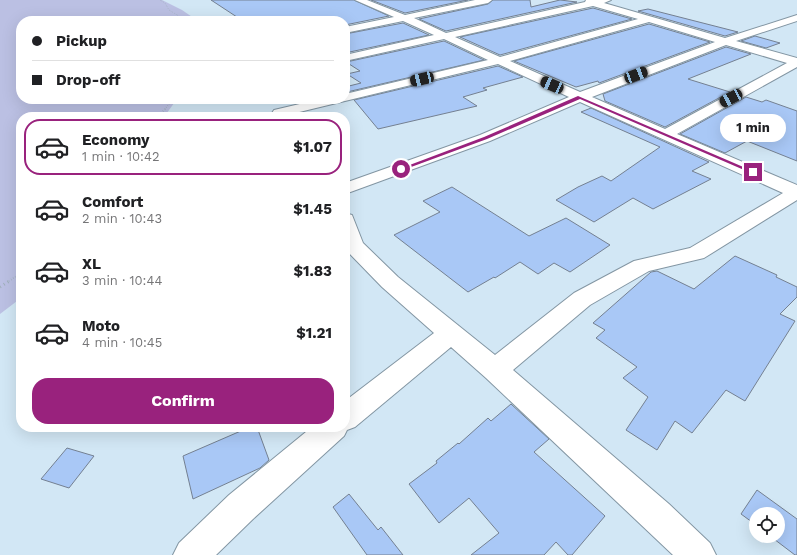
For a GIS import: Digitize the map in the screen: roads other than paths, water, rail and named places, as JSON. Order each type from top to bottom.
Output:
[{"type":"street","points":[[350,29],[488,0]]},
{"type":"street","points":[[581,0],[797,62]]},
{"type":"street","points":[[350,57],[446,37],[607,0]]},
{"type":"street","points":[[364,1],[792,190]]},
{"type":"street","points":[[350,187],[485,138],[580,97],[726,41],[797,18]]},
{"type":"street","points":[[350,97],[498,61],[650,19]]},
{"type":"street","points":[[666,134],[797,62]]},
{"type":"street","points":[[283,112],[318,104]]},
{"type":"street","points":[[495,370],[582,299],[642,266],[697,253],[792,190],[797,174]]},
{"type":"street","points":[[350,234],[354,246],[390,282],[450,334],[495,370],[657,516],[698,555]]},
{"type":"street","points":[[350,414],[450,334]]},
{"type":"street","points":[[191,555],[241,507],[328,432]]}]
